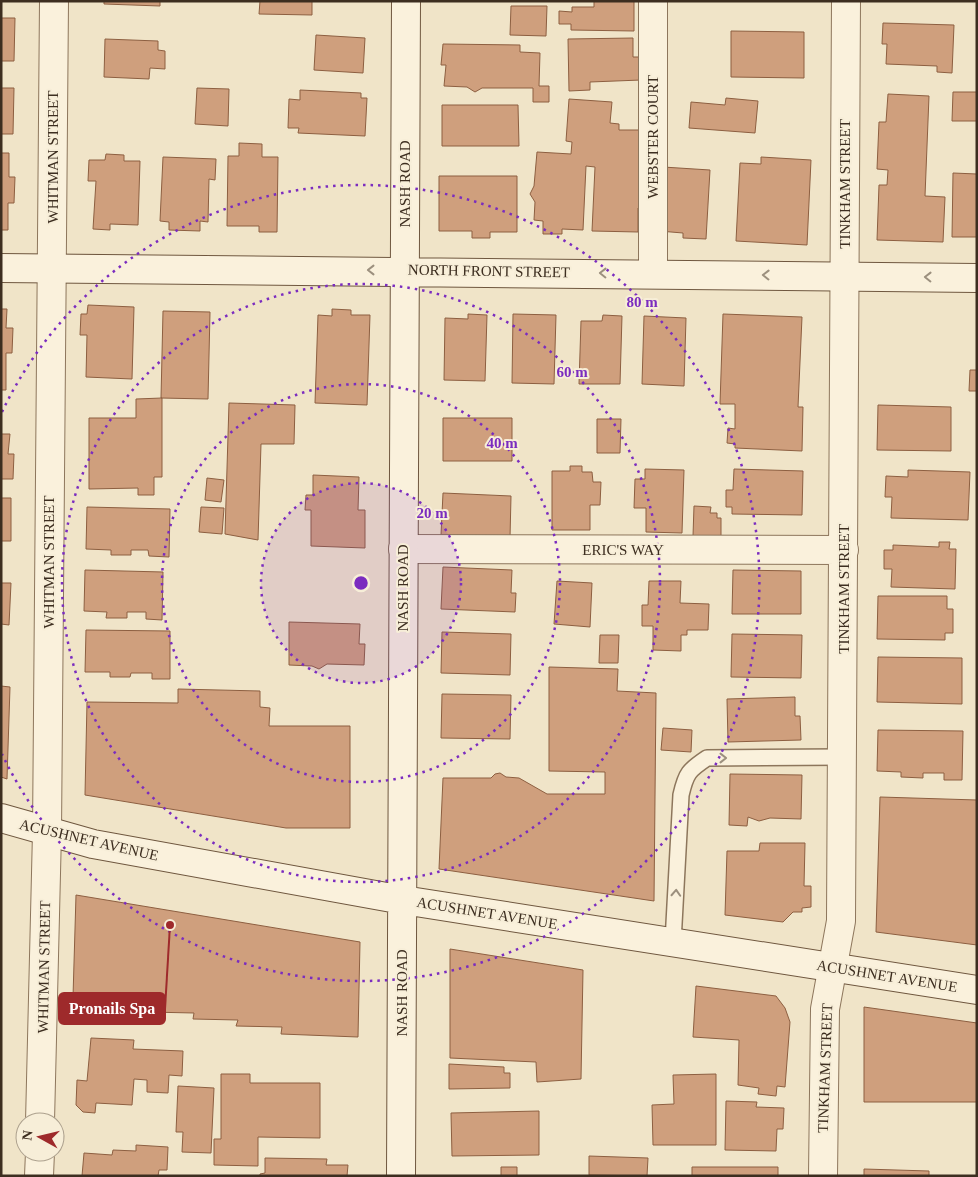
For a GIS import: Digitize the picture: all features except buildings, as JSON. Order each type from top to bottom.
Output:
[{"type":"street","name":"WHITMAN STREET","points":[[40,1112],[47,832],[54,1]]},
{"type":"street","name":"NASH ROAD","points":[[401,1176],[406,1]]},
{"type":"street","name":"WEBSTER COURT","points":[[652,1],[652,274]]},
{"type":"street","name":"TINKHAM STREET","points":[[823,1176],[825,1009],[841,920],[846,1]]},
{"type":"street","name":"NORTH FRONT STREET","points":[[1,268],[404,270],[977,278]]},
{"type":"street","name":"ERIC'S WAY","points":[[403,549],[844,550]]},
{"type":"street","name":"ACUSHNET AVENUE","points":[[1,818],[47,832],[147,855],[403,900],[834,966],[977,990]]},
{"type":"street","points":[[39,1176],[40,1162]]},
{"type":"lane","points":[[673,942],[681,795],[685,776],[692,767],[707,758],[843,757]]},
{"type":"place","name":"Pronails Spa","points":[[170,925]]}]
